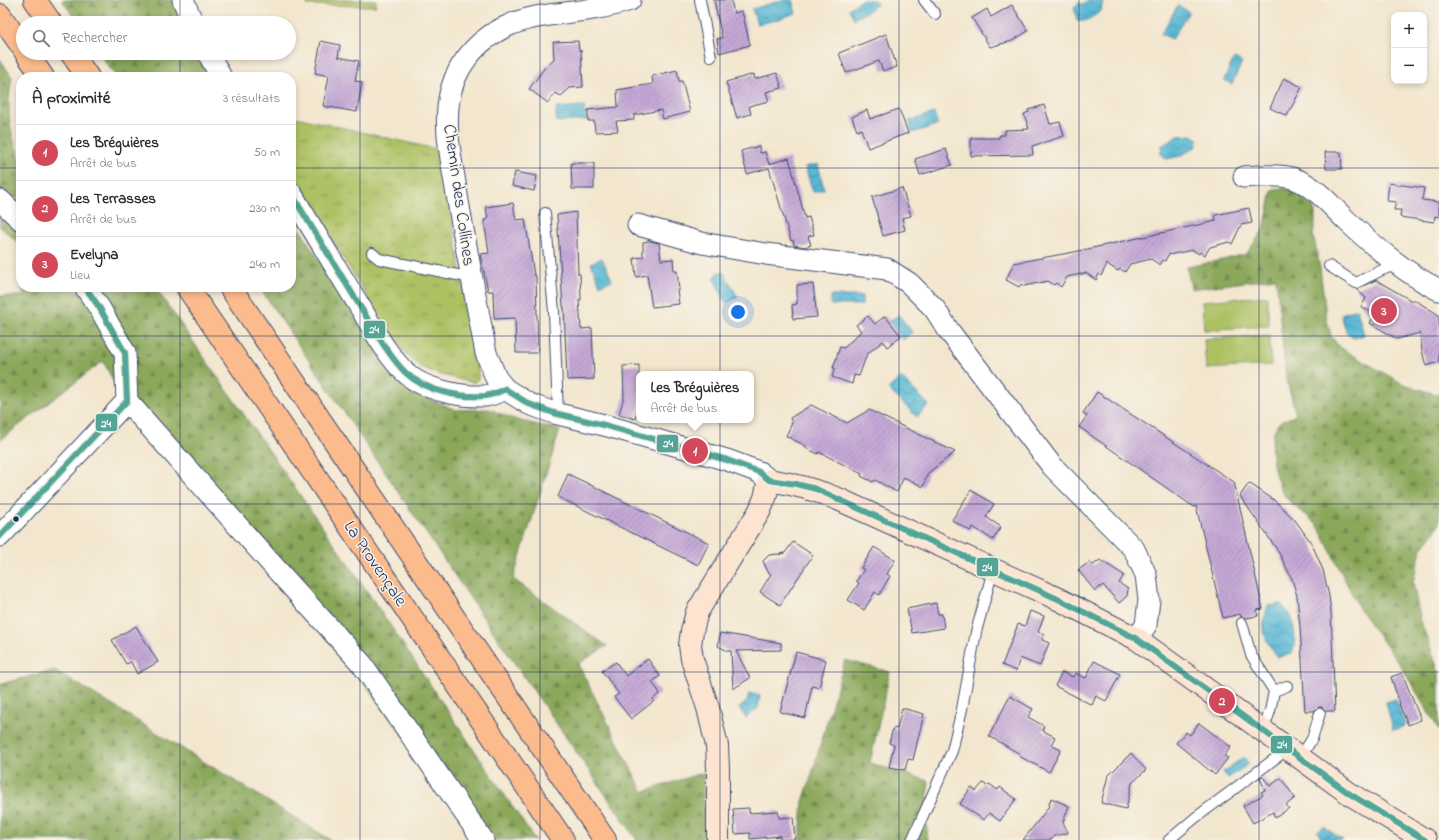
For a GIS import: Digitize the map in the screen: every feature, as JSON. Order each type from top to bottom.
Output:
[{"type":"highway","points":[[35,0],[46,16]]},
{"type":"highway","points":[[0,15],[16,38]]},
{"type":"highway","points":[[31,60],[39,72]]},
{"type":"highway","points":[[76,60],[84,72]]},
{"type":"highway","name":"La Provençale","points":[[190,292],[563,840]]},
{"type":"highway","name":"La Provençale","points":[[233,292],[605,840]]},
{"type":"street","points":[[183,0],[190,16]]},
{"type":"street","name":"Chemin des Collines","points":[[505,389],[496,378],[486,353],[472,278],[450,154],[448,109],[451,90],[458,71],[469,54],[483,41],[498,31],[528,18],[586,10],[619,4],[630,0]]},
{"type":"street","points":[[212,60],[218,72]]},
{"type":"street","points":[[1244,177],[1264,176],[1291,178],[1311,187],[1347,222],[1397,264],[1421,281],[1439,290]]},
{"type":"street","points":[[0,200],[16,215]]},
{"type":"street","points":[[296,201],[378,336],[399,366],[414,380],[431,388],[455,393],[484,396],[505,389],[529,404],[558,414],[604,425],[727,460],[759,472],[769,480],[796,484],[816,490],[1058,599],[1137,639],[1350,794],[1425,840]]},
{"type":"street","points":[[638,225],[702,242],[766,254],[888,269],[909,283],[934,308],[949,331],[1052,466],[1134,549],[1146,575],[1149,600],[1146,625],[1137,639]]},
{"type":"street","points":[[88,292],[99,307],[125,353],[128,401],[362,664],[483,840]]},
{"type":"street","points":[[0,536],[128,401]]},
{"type":"street","points":[[718,840],[717,746],[708,708],[692,659],[690,645],[697,612],[759,512],[765,498],[769,480]]},
{"type":"lane","points":[[700,0],[711,57]]},
{"type":"lane","points":[[924,0],[935,14]]},
{"type":"lane","points":[[545,213],[554,312],[558,414]]},
{"type":"lane","points":[[372,253],[379,259],[472,278]]},
{"type":"lane","points":[[1329,266],[1356,283],[1397,264]]},
{"type":"lane","points":[[912,840],[952,751],[962,709],[976,632],[993,570]]},
{"type":"lane","points":[[1242,623],[1251,655],[1274,691],[1270,711],[1263,731]]},
{"type":"lane","points":[[1274,691],[1287,686]]},
{"type":"lane","points":[[1169,840],[1195,818],[1294,753],[1312,739],[1320,713]]},
{"type":"green space","points":[[62,0],[193,0],[200,16],[73,16]]},
{"type":"green space","points":[[308,0],[376,0],[376,6],[307,5]]},
{"type":"green space","points":[[0,59],[12,77],[9,109],[11,129],[16,147],[16,241],[0,227]]},
{"type":"green space","points":[[104,60],[222,60],[228,72],[112,72]]},
{"type":"green space","points":[[296,117],[440,150],[478,369],[478,379],[475,382],[471,382],[441,375],[419,366],[404,352],[385,325],[296,182]]},
{"type":"green space","points":[[1280,188],[1292,190],[1309,198],[1315,212],[1313,234],[1320,268],[1326,315],[1331,336],[1339,347],[1403,384],[1439,395],[1439,525],[1421,550],[1413,582],[1421,622],[1439,672],[1439,730],[1401,666],[1360,610],[1318,526],[1292,504],[1282,491],[1276,476],[1272,459],[1273,435],[1277,425],[1296,415],[1286,378],[1276,278],[1191,289],[1187,267],[1246,254],[1264,229],[1272,191]]},
{"type":"green space","points":[[296,223],[359,324],[404,383],[429,399],[456,410],[489,409],[517,420],[560,430],[513,579],[607,646],[578,664],[643,792],[705,772],[703,803],[708,840],[637,840],[502,645],[262,292],[296,292]]},
{"type":"green space","points":[[24,292],[158,292],[367,591],[535,840],[483,840],[357,674],[130,414],[103,361],[0,440],[0,296],[24,296]]},
{"type":"green space","points":[[1267,296],[1269,326],[1204,330],[1202,301]]},
{"type":"green space","points":[[1269,335],[1271,365],[1206,369],[1204,339]]},
{"type":"green space","points":[[845,660],[890,672],[870,763],[929,781],[926,818],[928,840],[801,840],[803,801]]},
{"type":"green space","points":[[55,670],[331,840],[0,840],[0,684]]},
{"type":"water","points":[[783,0],[792,0],[796,13],[777,20],[757,24],[752,9]]},
{"type":"water","points":[[861,0],[874,0],[878,4],[854,19],[849,9]]},
{"type":"water","points":[[1090,0],[1103,0],[1101,11],[1087,20],[1077,21],[1074,7],[1079,3],[1083,4]]},
{"type":"water","points":[[1178,5],[1189,12],[1172,39],[1161,34]]},
{"type":"water","points":[[1234,58],[1242,62],[1232,84],[1224,80]]},
{"type":"water","points":[[584,106],[586,120],[556,122],[556,108]]},
{"type":"water","points":[[934,113],[938,125],[912,133],[909,121]]},
{"type":"water","points":[[1192,135],[1198,139],[1197,146],[1181,156],[1167,159],[1160,153],[1162,148],[1161,146],[1178,136]]},
{"type":"water","points":[[818,164],[824,189],[813,192],[805,167]]},
{"type":"water","points":[[602,258],[612,280],[600,285],[591,263]]},
{"type":"water","points":[[718,272],[724,273],[738,297],[726,303],[714,279]]},
{"type":"water","points":[[831,296],[862,296],[862,305],[831,305]]},
{"type":"water","points":[[1357,309],[1364,335],[1355,338],[1346,332],[1341,314]]},
{"type":"water","points":[[899,315],[912,332],[903,340],[888,322]]},
{"type":"water","points":[[901,377],[929,405],[917,417],[888,389]]},
{"type":"water","points":[[1281,604],[1292,621],[1295,640],[1292,654],[1278,657],[1266,639],[1264,633],[1264,621],[1268,606]]},
{"type":"water","points":[[749,693],[760,696],[758,708],[746,718],[739,708],[747,702]]},
{"type":"water","points":[[1396,699],[1405,726],[1393,730],[1386,702]]},
{"type":"water","points":[[1244,757],[1249,764],[1228,778],[1223,772]]},
{"type":"water","points":[[1324,827],[1343,840],[1322,840],[1317,831]]},
{"type":"building","points":[[714,0],[731,0],[734,13],[742,11],[750,45],[719,53],[717,39],[722,38]]},
{"type":"building","points":[[1012,5],[1028,31],[1012,41],[990,47],[972,18],[987,9],[991,17]]},
{"type":"building","points":[[886,34],[897,67],[883,71],[879,61],[846,73],[839,53]]},
{"type":"building","points":[[321,41],[340,45],[338,57],[359,61],[355,81],[362,82],[357,112],[323,106],[329,76],[315,73]]},
{"type":"building","points":[[578,41],[579,51],[581,50],[583,87],[570,88],[561,96],[555,93],[548,103],[529,89],[546,66],[554,59],[553,42]]},
{"type":"building","points":[[677,70],[679,81],[682,81],[690,112],[663,119],[661,110],[634,115],[634,120],[616,121],[618,131],[595,132],[594,121],[588,121],[588,110],[618,107],[617,90],[653,84],[652,76]]},
{"type":"building","points":[[777,73],[782,88],[766,92],[769,101],[749,106],[751,114],[737,118],[726,82],[754,74],[755,79]]},
{"type":"building","points":[[1284,78],[1302,87],[1287,116],[1270,108]]},
{"type":"building","points":[[1044,105],[1050,124],[1060,122],[1064,136],[1032,146],[1033,155],[971,156],[971,138],[999,138],[1000,135],[1005,135],[1005,130],[1029,129],[1024,114],[1029,112],[1028,110]]},
{"type":"building","points":[[899,109],[908,133],[868,148],[861,129],[857,131],[852,117],[867,110],[870,119]]},
{"type":"building","points":[[759,146],[760,153],[765,152],[769,164],[789,158],[805,218],[809,217],[814,235],[808,236],[811,245],[805,247],[794,245],[793,240],[791,241],[769,168],[747,174],[741,151]]},
{"type":"building","points":[[946,149],[952,165],[920,175],[915,159]]},
{"type":"building","points":[[1325,152],[1341,152],[1342,169],[1326,169]]},
{"type":"building","points":[[571,163],[594,163],[594,189],[572,189]]},
{"type":"building","points":[[515,172],[537,176],[534,191],[512,186]]},
{"type":"building","points":[[1389,183],[1424,188],[1422,200],[1439,202],[1439,217],[1435,216],[1434,222],[1400,217],[1401,210],[1394,210],[1396,202],[1387,201]]},
{"type":"building","points":[[902,188],[911,216],[902,218],[905,230],[883,236],[872,197]]},
{"type":"building","points":[[513,203],[516,220],[525,219],[534,275],[536,276],[538,353],[516,353],[515,318],[494,319],[493,291],[488,291],[480,254],[489,253],[484,220],[488,219],[486,207]]},
{"type":"building","points":[[1249,208],[1252,223],[1241,225],[1232,244],[1229,242],[1210,247],[1205,255],[1200,252],[1199,254],[1193,250],[1168,255],[1165,261],[1163,260],[1160,265],[1151,259],[1130,264],[1125,272],[1120,269],[1118,271],[1107,264],[1101,276],[1099,274],[1096,280],[1086,273],[1067,277],[1061,287],[1056,283],[1054,285],[1048,281],[1024,286],[1021,284],[1019,287],[1006,280],[1014,263],[1074,252],[1216,221],[1215,215]]},
{"type":"building","points":[[576,212],[578,274],[580,274],[581,300],[579,300],[581,329],[592,328],[594,379],[567,380],[564,307],[557,215]]},
{"type":"building","points":[[650,241],[659,243],[661,260],[673,259],[674,271],[677,271],[679,304],[652,307],[647,275],[636,277],[634,258],[643,257],[643,242]]},
{"type":"building","points":[[1376,280],[1412,301],[1413,299],[1439,315],[1439,362],[1426,366],[1422,351],[1420,333],[1397,339],[1370,323],[1375,314],[1361,307],[1366,298],[1356,289]]},
{"type":"building","points":[[813,284],[817,317],[793,319],[792,305],[797,304],[797,285]]},
{"type":"building","points":[[868,316],[875,324],[885,316],[901,336],[887,347],[883,341],[867,354],[859,376],[854,375],[852,384],[832,377],[835,368],[833,368],[840,347],[844,348],[861,331],[856,325]]},
{"type":"building","points":[[639,365],[639,371],[636,371],[635,419],[619,414],[624,397],[623,366]]},
{"type":"building","points":[[1097,392],[1234,482],[1263,609],[1257,610],[1258,616],[1246,618],[1241,617],[1240,614],[1223,618],[1196,506],[1194,507],[1079,427],[1087,416],[1083,413]]},
{"type":"building","points":[[811,405],[847,423],[869,410],[955,452],[928,473],[923,487],[904,477],[897,492],[875,480],[873,482],[861,476],[862,474],[819,452],[818,454],[806,448],[806,446],[786,436],[792,423],[790,418]]},
{"type":"building","points":[[568,474],[709,543],[698,565],[558,497]]},
{"type":"building","points":[[1249,483],[1274,500],[1295,520],[1312,544],[1323,570],[1331,612],[1335,711],[1326,711],[1322,707],[1319,707],[1314,711],[1305,711],[1297,596],[1292,579],[1278,551],[1240,496]]},
{"type":"building","points":[[971,490],[994,504],[986,517],[1001,527],[993,540],[973,527],[970,531],[952,520]]},
{"type":"building","points":[[793,542],[813,555],[780,605],[760,592],[771,574],[768,572],[763,561],[769,555],[784,554]]},
{"type":"building","points":[[874,547],[895,560],[887,574],[890,576],[879,595],[875,592],[864,610],[848,600],[859,583],[856,581],[864,570],[861,568]]},
{"type":"building","points":[[1100,560],[1124,575],[1119,583],[1128,589],[1127,596],[1119,603],[1103,585],[1095,591],[1078,570],[1090,562],[1093,565]]},
{"type":"building","points":[[936,603],[938,614],[942,614],[944,628],[912,633],[907,609]]},
{"type":"building","points":[[1030,611],[1044,616],[1038,632],[1045,634],[1042,640],[1049,643],[1040,666],[1020,658],[1016,671],[1002,665],[1018,624],[1025,626]]},
{"type":"building","points":[[136,626],[158,662],[137,674],[131,662],[126,664],[112,640]]},
{"type":"building","points":[[720,633],[781,643],[781,650],[736,651],[750,678],[733,689],[731,651],[718,646]]},
{"type":"building","points":[[796,652],[826,660],[819,688],[812,686],[805,718],[780,712]]},
{"type":"building","points":[[648,659],[660,676],[652,682],[660,693],[653,699],[654,701],[631,719],[614,697],[619,694],[602,671],[616,662],[626,676]]},
{"type":"building","points":[[1094,661],[1120,674],[1106,701],[1096,696],[1092,705],[1055,686],[1062,672],[1073,677],[1075,673],[1086,678]]},
{"type":"building","points":[[1402,673],[1421,720],[1408,725],[1399,704],[1391,677]]},
{"type":"building","points":[[1010,696],[1033,709],[1028,717],[1044,726],[1042,730],[1055,737],[1051,745],[1061,750],[1049,772],[1019,756],[1020,754],[989,736]]},
{"type":"building","points":[[902,708],[924,714],[913,760],[908,759],[905,770],[889,767],[894,745],[889,743],[893,728],[897,729]]},
{"type":"building","points":[[1199,723],[1231,747],[1224,756],[1228,758],[1215,775],[1176,743],[1186,732],[1190,735]]},
{"type":"building","points":[[1131,753],[1146,770],[1132,783],[1126,809],[1101,803],[1108,776]]},
{"type":"building","points":[[1262,776],[1270,786],[1281,778],[1295,798],[1286,805],[1289,808],[1275,818],[1273,812],[1253,823],[1243,806],[1263,795],[1261,792],[1265,790],[1260,778]]},
{"type":"building","points":[[983,783],[987,786],[989,784],[998,790],[1000,787],[1016,799],[1000,821],[989,813],[984,820],[960,804],[971,787],[976,791]]},
{"type":"building","points":[[1051,798],[1069,806],[1063,822],[1068,833],[1054,836],[1051,840],[1023,840],[1048,808]]},
{"type":"building","points":[[749,808],[749,813],[778,811],[779,818],[793,817],[795,839],[780,840],[780,836],[750,839],[750,833],[735,834],[733,809]]},
{"type":"transit line","name":"24","points":[[296,201],[383,344],[406,373],[432,389],[464,396],[485,396],[505,389]]},
{"type":"transit line","name":"24","points":[[0,536],[127,401],[125,353],[99,307],[88,292]]},
{"type":"transit line","name":"24","points":[[505,389],[529,404],[554,413],[604,425],[727,460],[759,472],[769,480],[816,489],[1058,599],[1137,639],[1350,794],[1425,840]]},
{"type":"place","name":"Evelyna","points":[[1384,311]]},
{"type":"place","name":"Les Bréguières","points":[[695,451]]},
{"type":"place","name":"Les Terrasses","points":[[1222,701]]}]
